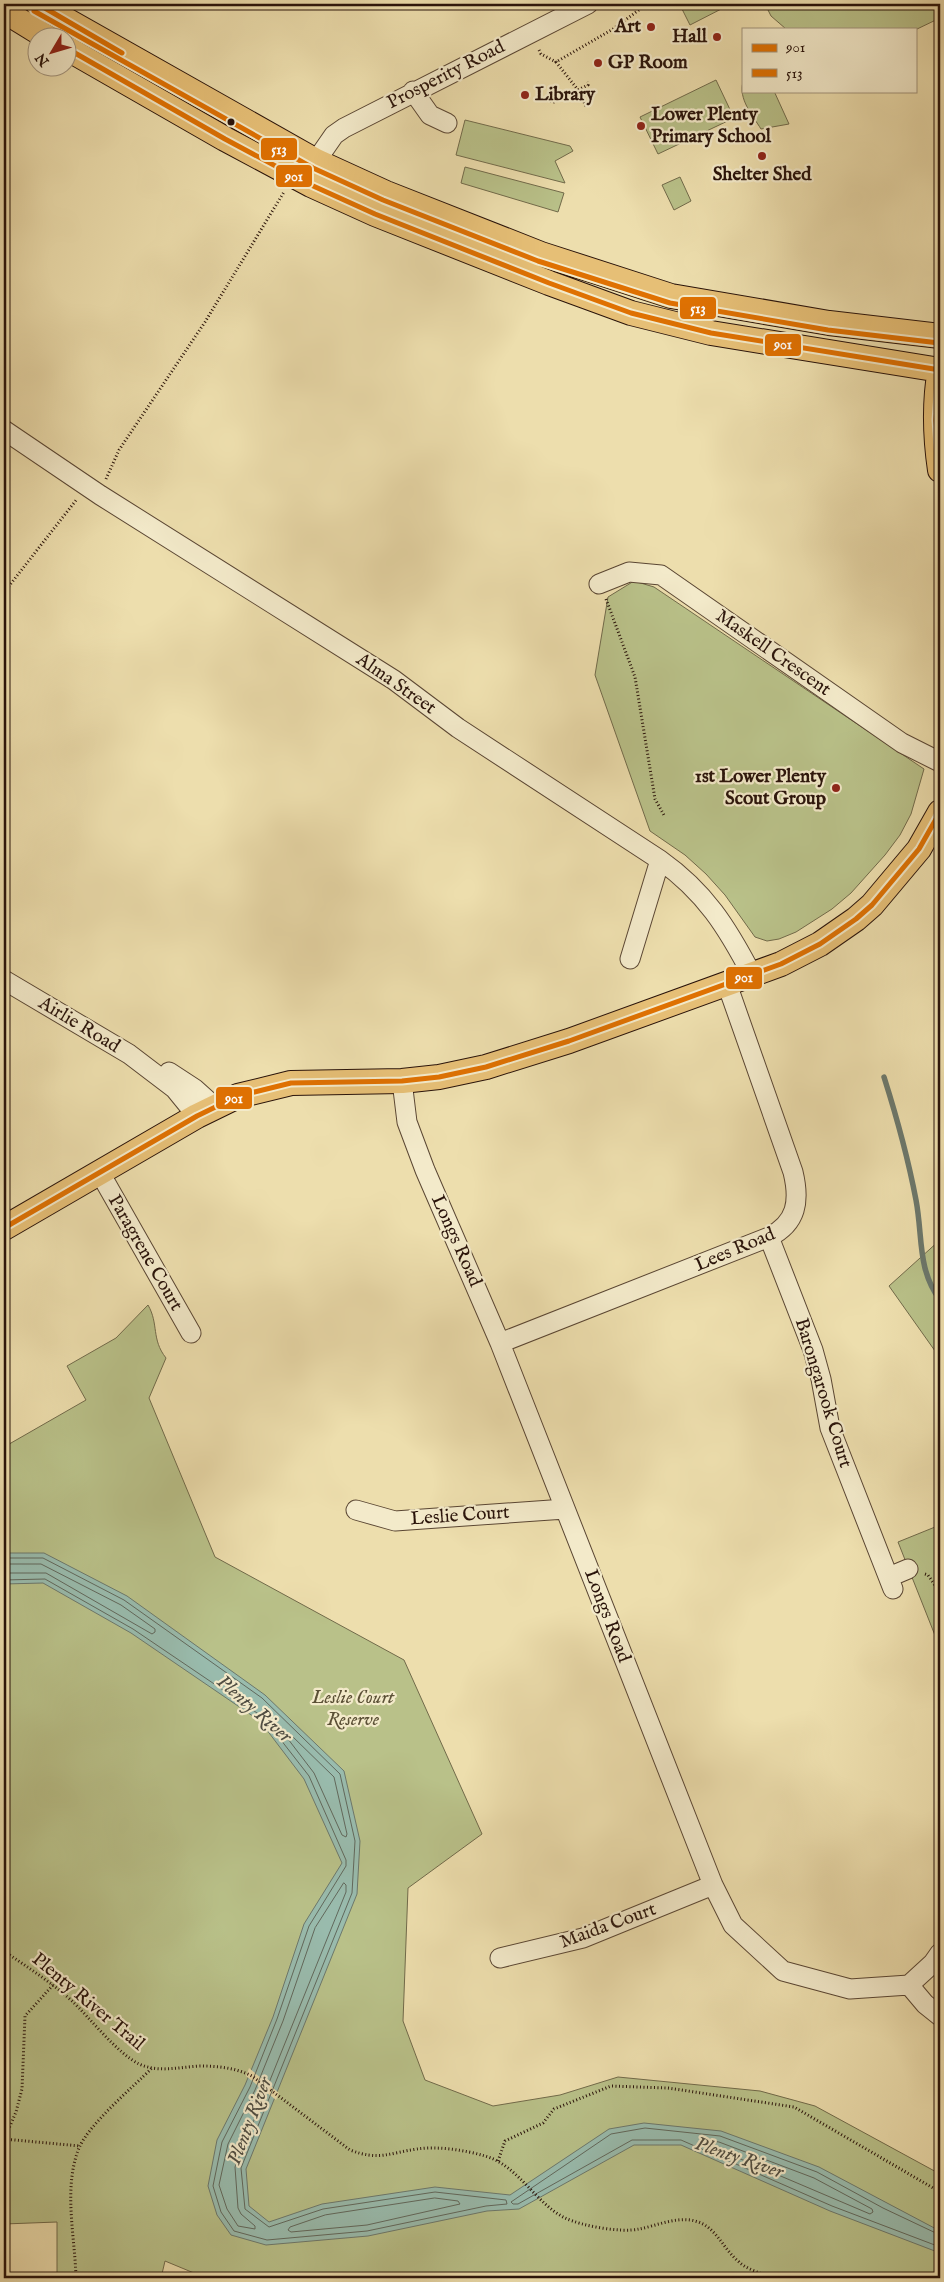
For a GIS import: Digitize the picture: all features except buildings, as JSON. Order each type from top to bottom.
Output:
[{"type":"main road","points":[[38,4],[316,162],[386,193],[541,254],[671,296],[829,323],[940,336]]},
{"type":"main road","points":[[4,11],[32,28]]},
{"type":"main road","points":[[78,55],[293,176],[384,217],[549,283],[631,313],[711,333],[940,369],[935,400],[940,470]]},
{"type":"main road","points":[[4,1228],[206,1111],[238,1096],[291,1083],[402,1081],[439,1077],[510,1060],[727,984],[800,956],[856,919],[872,905],[902,872],[919,849],[940,812]]},
{"type":"street","name":"Prosperity Road","points":[[316,162],[334,135],[413,91],[588,4]]},
{"type":"street","points":[[413,91],[429,118],[447,124]]},
{"type":"street","name":"Alma Street","points":[[4,430],[94,490],[394,680],[458,728],[680,874],[716,912],[729,931],[752,975]]},
{"type":"street","name":"Maskell Crescent","points":[[599,584],[629,572],[661,575],[902,743],[940,762]]},
{"type":"street","points":[[630,959],[660,860]]},
{"type":"street","name":"Airlie Road","points":[[4,980],[129,1054],[206,1111]]},
{"type":"street","name":"Lees Road","points":[[500,1343],[769,1237],[780,1231],[791,1219],[797,1197],[796,1185],[727,984]]},
{"type":"street","name":"Longs Road","points":[[402,1081],[404,1111],[413,1139],[500,1343],[713,1885],[733,1925],[783,1971],[850,1989],[909,1985]]},
{"type":"street","name":"Paragrene Court","points":[[100,1173],[191,1333]]},
{"type":"street","name":"Barongarook Court","points":[[769,1237],[813,1350],[821,1379],[830,1428],[891,1583],[914,1570]]},
{"type":"street","name":"Leslie Court","points":[[356,1510],[395,1521],[565,1509]]},
{"type":"street","name":"Maida Court","points":[[500,1958],[583,1938],[713,1885]]},
{"type":"street","points":[[940,1953],[933,1963],[909,1985],[925,2004],[940,2016]]},
{"type":"path","points":[[586,106],[578,90],[556,62],[613,29],[647,4]]},
{"type":"path","points":[[551,101],[552,103],[588,85],[587,82]]},
{"type":"path","points":[[4,600],[9,586],[94,490],[205,322],[265,226],[293,176]]},
{"type":"path","points":[[599,584],[635,677],[655,799],[664,817]]},
{"type":"path","points":[[914,1570],[928,1576],[940,1593]]},
{"type":"path","name":"Plenty River Trail","points":[[4,1951],[53,1985],[139,2064],[152,2068],[168,2069],[200,2066],[222,2067],[242,2071],[252,2076],[350,2150],[365,2156],[384,2156],[419,2149],[484,2155],[498,2161],[510,2170],[549,2206],[566,2218],[620,2230],[637,2230],[680,2220],[694,2220],[705,2225],[715,2233],[737,2260],[747,2268],[772,2278]]},
{"type":"path","points":[[53,1985],[25,2016],[22,2089],[16,2112],[4,2140],[80,2146]]},
{"type":"path","points":[[76,2278],[71,2188],[80,2146],[100,2121],[152,2068]]},
{"type":"path","points":[[498,2161],[504,2142],[543,2122],[554,2109],[611,2086],[668,2088],[794,2107],[940,2192]]},
{"type":"green space","points":[[687,4],[729,5],[690,25],[681,7]]},
{"type":"green space","points":[[765,4],[940,4],[940,18],[916,30],[916,28],[785,28],[771,16]]},
{"type":"green space","points":[[716,80],[734,118],[658,154],[640,117]]},
{"type":"green space","points":[[743,92],[774,92],[789,124],[761,129],[750,113]]},
{"type":"green space","points":[[465,120],[570,146],[573,151],[555,161],[565,183],[456,155]]},
{"type":"green space","points":[[465,167],[564,193],[558,212],[461,183]]},
{"type":"green space","points":[[680,177],[691,201],[674,210],[662,185]]},
{"type":"green space","points":[[634,581],[654,587],[924,769],[911,814],[900,835],[885,855],[851,893],[832,909],[796,932],[779,939],[767,941],[755,937],[725,895],[706,874],[685,855],[650,831],[595,675],[608,597]]},
{"type":"green space","points":[[940,1240],[940,1358],[889,1286]]},
{"type":"green space","name":"Leslie Court Reserve","points":[[148,1305],[158,1344],[166,1358],[149,1398],[215,1557],[404,1660],[482,1834],[408,1888],[403,2021],[425,2080],[493,2106],[560,2095],[618,2077],[760,2091],[815,2106],[940,2174],[940,2278],[206,2278],[165,2261],[161,2278],[57,2278],[57,2222],[4,2224],[4,1447],[86,1400],[67,1366],[116,1338]]},
{"type":"green space","points":[[940,1525],[940,1648],[898,1542]]},
{"type":"water","name":"Plenty River","points":[[4,1553],[44,1553],[127,1596],[265,1695],[344,1771],[360,1841],[357,1894],[246,2169],[249,2206],[269,2222],[322,2204],[435,2187],[510,2195],[609,2129],[644,2123],[721,2131],[819,2167],[940,2231],[940,2253],[830,2211],[681,2145],[634,2145],[519,2209],[487,2211],[368,2236],[266,2245],[231,2235],[217,2215],[208,2186],[217,2140],[245,2085],[273,2017],[304,1924],[342,1863],[304,1779],[260,1721],[131,1633],[43,1583],[4,1584]]},
{"type":"pier","points":[[249,2068],[279,2093],[276,2100],[246,2076]]},
{"type":"waterway","points":[[884,1077],[913,1184],[924,1264],[933,1288],[940,1300]]},
{"type":"transit line","name":"901","points":[[38,4],[122,53]]},
{"type":"transit line","name":"513","points":[[34,11],[313,168],[383,200],[538,261],[670,303],[828,330],[939,343]]},
{"type":"transit line","name":"901","points":[[78,55],[225,139],[311,185],[375,214],[549,283],[631,313],[711,333],[940,370],[936,420],[940,470]]},
{"type":"transit line","name":"901","points":[[4,1228],[197,1116],[238,1096],[291,1083],[402,1081],[439,1077],[486,1067],[569,1041],[781,964],[820,944],[856,919],[872,905],[919,849],[940,812]]},
{"type":"place","name":"Art","points":[[651,27]]},
{"type":"place","name":"Hall","points":[[717,37]]},
{"type":"place","name":"GP Room","points":[[598,63]]},
{"type":"place","name":"Library","points":[[525,95]]},
{"type":"place","name":"Lower Plenty Primary School","points":[[641,126]]},
{"type":"place","name":"Shelter Shed","points":[[762,156]]},
{"type":"place","name":"1st Lower Plenty Scout Group","points":[[836,788]]}]
